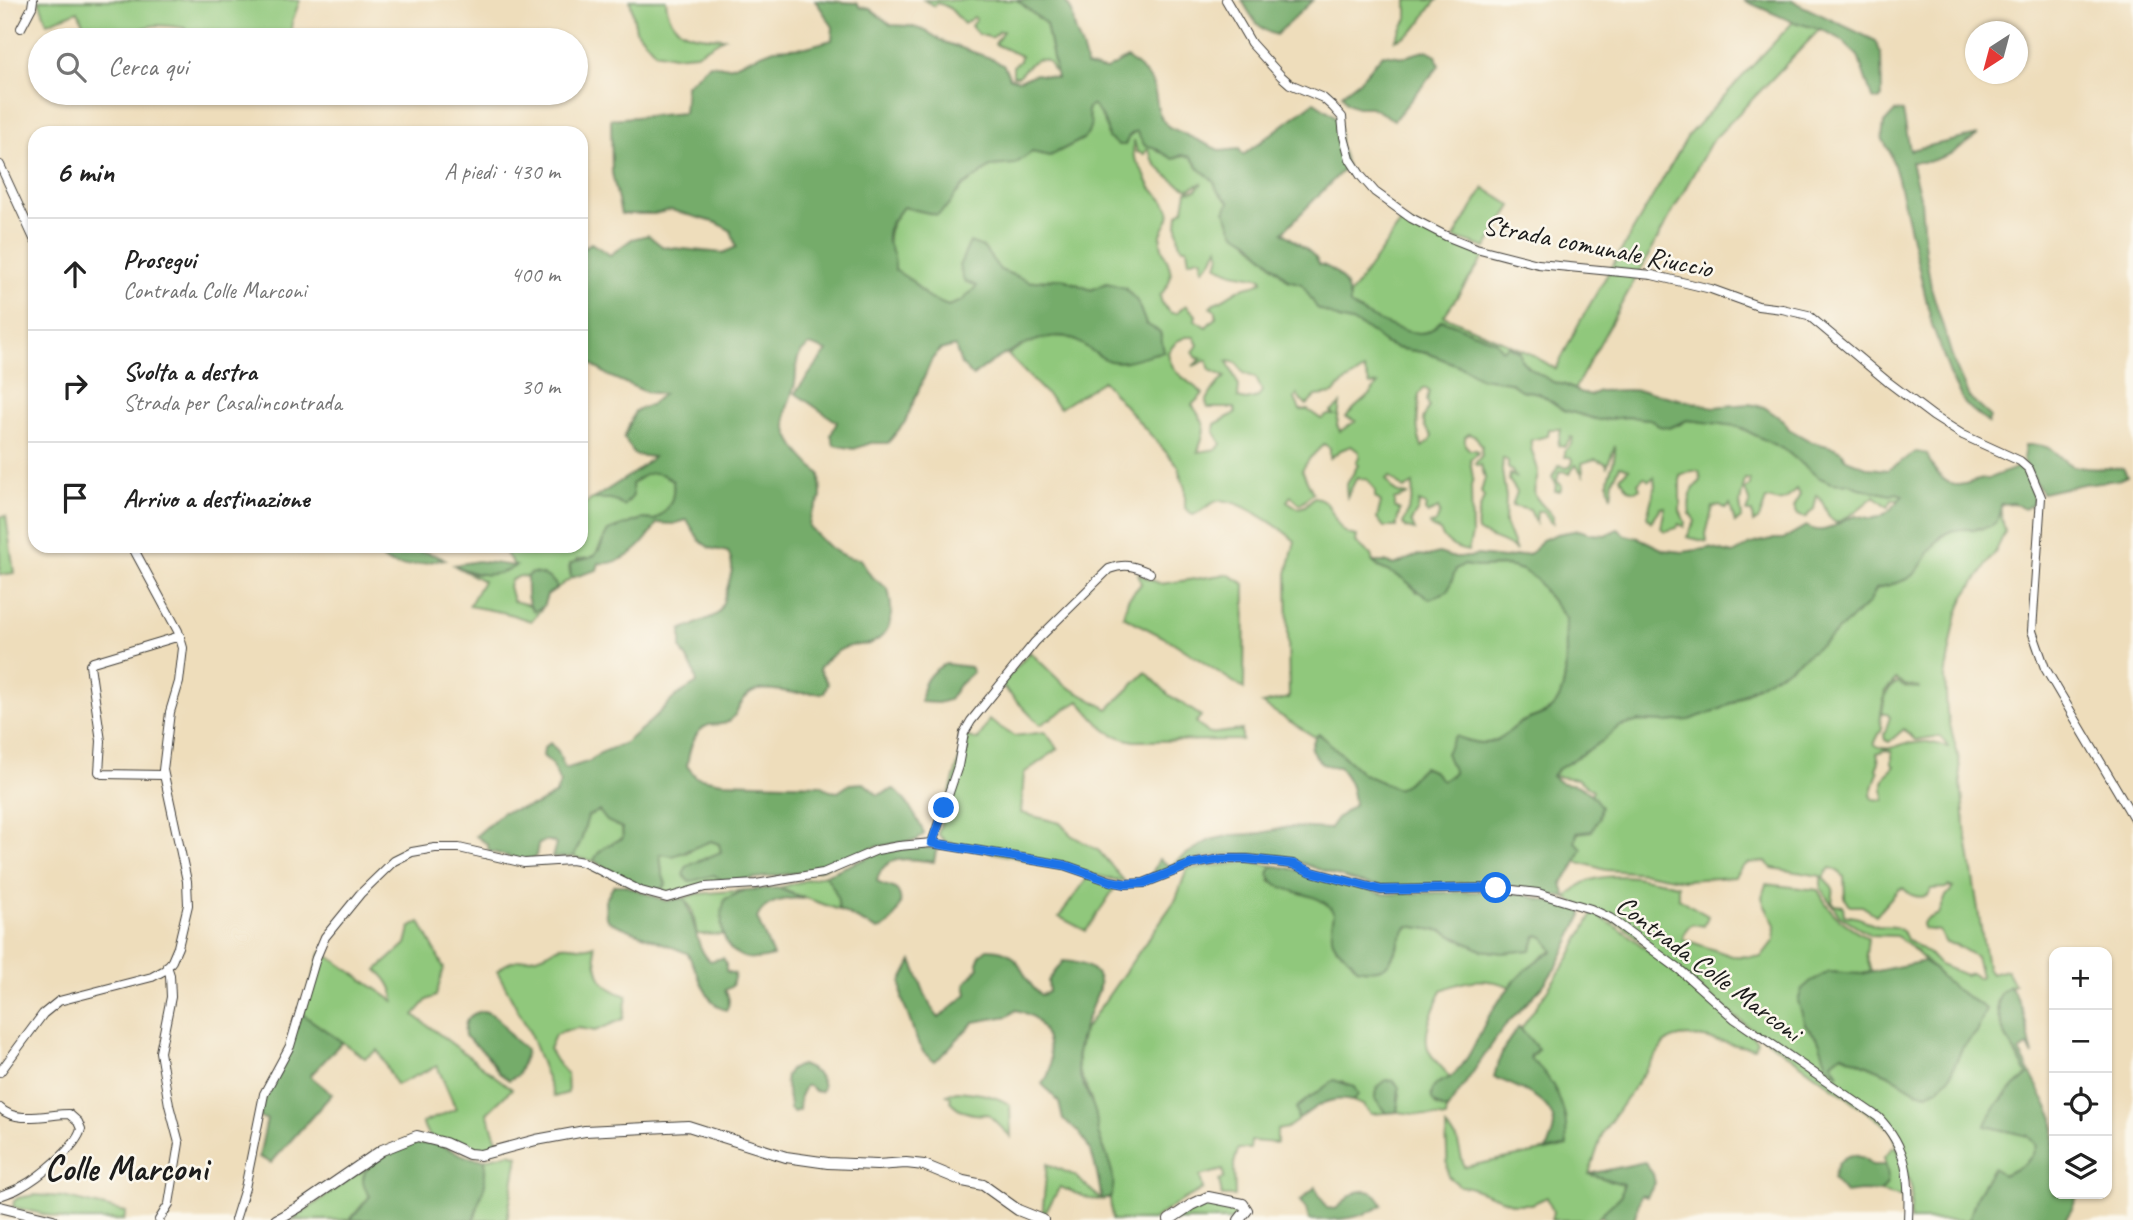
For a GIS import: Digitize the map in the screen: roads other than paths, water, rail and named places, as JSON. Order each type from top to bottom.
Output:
[{"type":"street","points":[[21,28],[33,0]]},
{"type":"street","name":"Strada comunale Riuccio","points":[[1226,0],[1251,43],[1281,76],[1290,84],[1323,99],[1342,117],[1350,159],[1361,176],[1375,192],[1412,218],[1476,248],[1538,264],[1652,275],[1712,289],[1758,306],[1808,316],[1933,416],[1963,435],[2020,461],[2029,469],[2041,497],[2032,631],[2037,650],[2133,817]]},
{"type":"street","points":[[0,165],[28,226]]},
{"type":"street","points":[[0,1072],[43,1014],[59,1001],[152,976],[167,966],[178,947],[188,905],[184,863],[164,775],[170,712],[183,657],[180,636],[136,553]]},
{"type":"street","points":[[932,843],[958,766],[964,733],[997,688],[1035,642],[1109,569],[1132,565],[1150,573]]},
{"type":"street","points":[[164,775],[99,772],[101,741],[90,665],[180,636]]},
{"type":"street","name":"Contrada Colle Marconi","points":[[235,1220],[245,1188],[264,1094],[290,1046],[316,958],[325,937],[360,894],[394,861],[412,852],[435,848],[459,848],[524,863],[571,860],[583,862],[641,891],[667,898],[705,887],[756,884],[823,873],[877,850],[932,843],[1064,865],[1126,884],[1144,883],[1192,864],[1223,859],[1247,859],[1293,864],[1312,872],[1381,890],[1496,888],[1538,893],[1591,909],[1609,918],[1680,970],[1735,1019],[1878,1117],[1891,1131],[1904,1157],[1908,1175],[1908,1220]]},
{"type":"street","points":[[159,1220],[169,1204],[179,1143],[160,1052],[171,997],[167,966]]},
{"type":"street","points":[[0,1108],[11,1116],[20,1118],[69,1114],[81,1129],[75,1143],[31,1181],[0,1196]]},
{"type":"street","points":[[276,1220],[382,1150],[418,1136],[445,1143],[469,1154],[480,1155],[536,1140],[585,1131],[688,1126],[786,1157],[828,1163],[924,1165],[963,1181],[983,1185],[1018,1210],[1043,1220]]},
{"type":"street","points":[[1169,1220],[1208,1197],[1243,1204],[1247,1210],[1239,1220]]},
{"type":"street","points":[[0,1207],[53,1220]]},
{"type":"district","name":"Colle Marconi","points":[[126,1168]]}]
